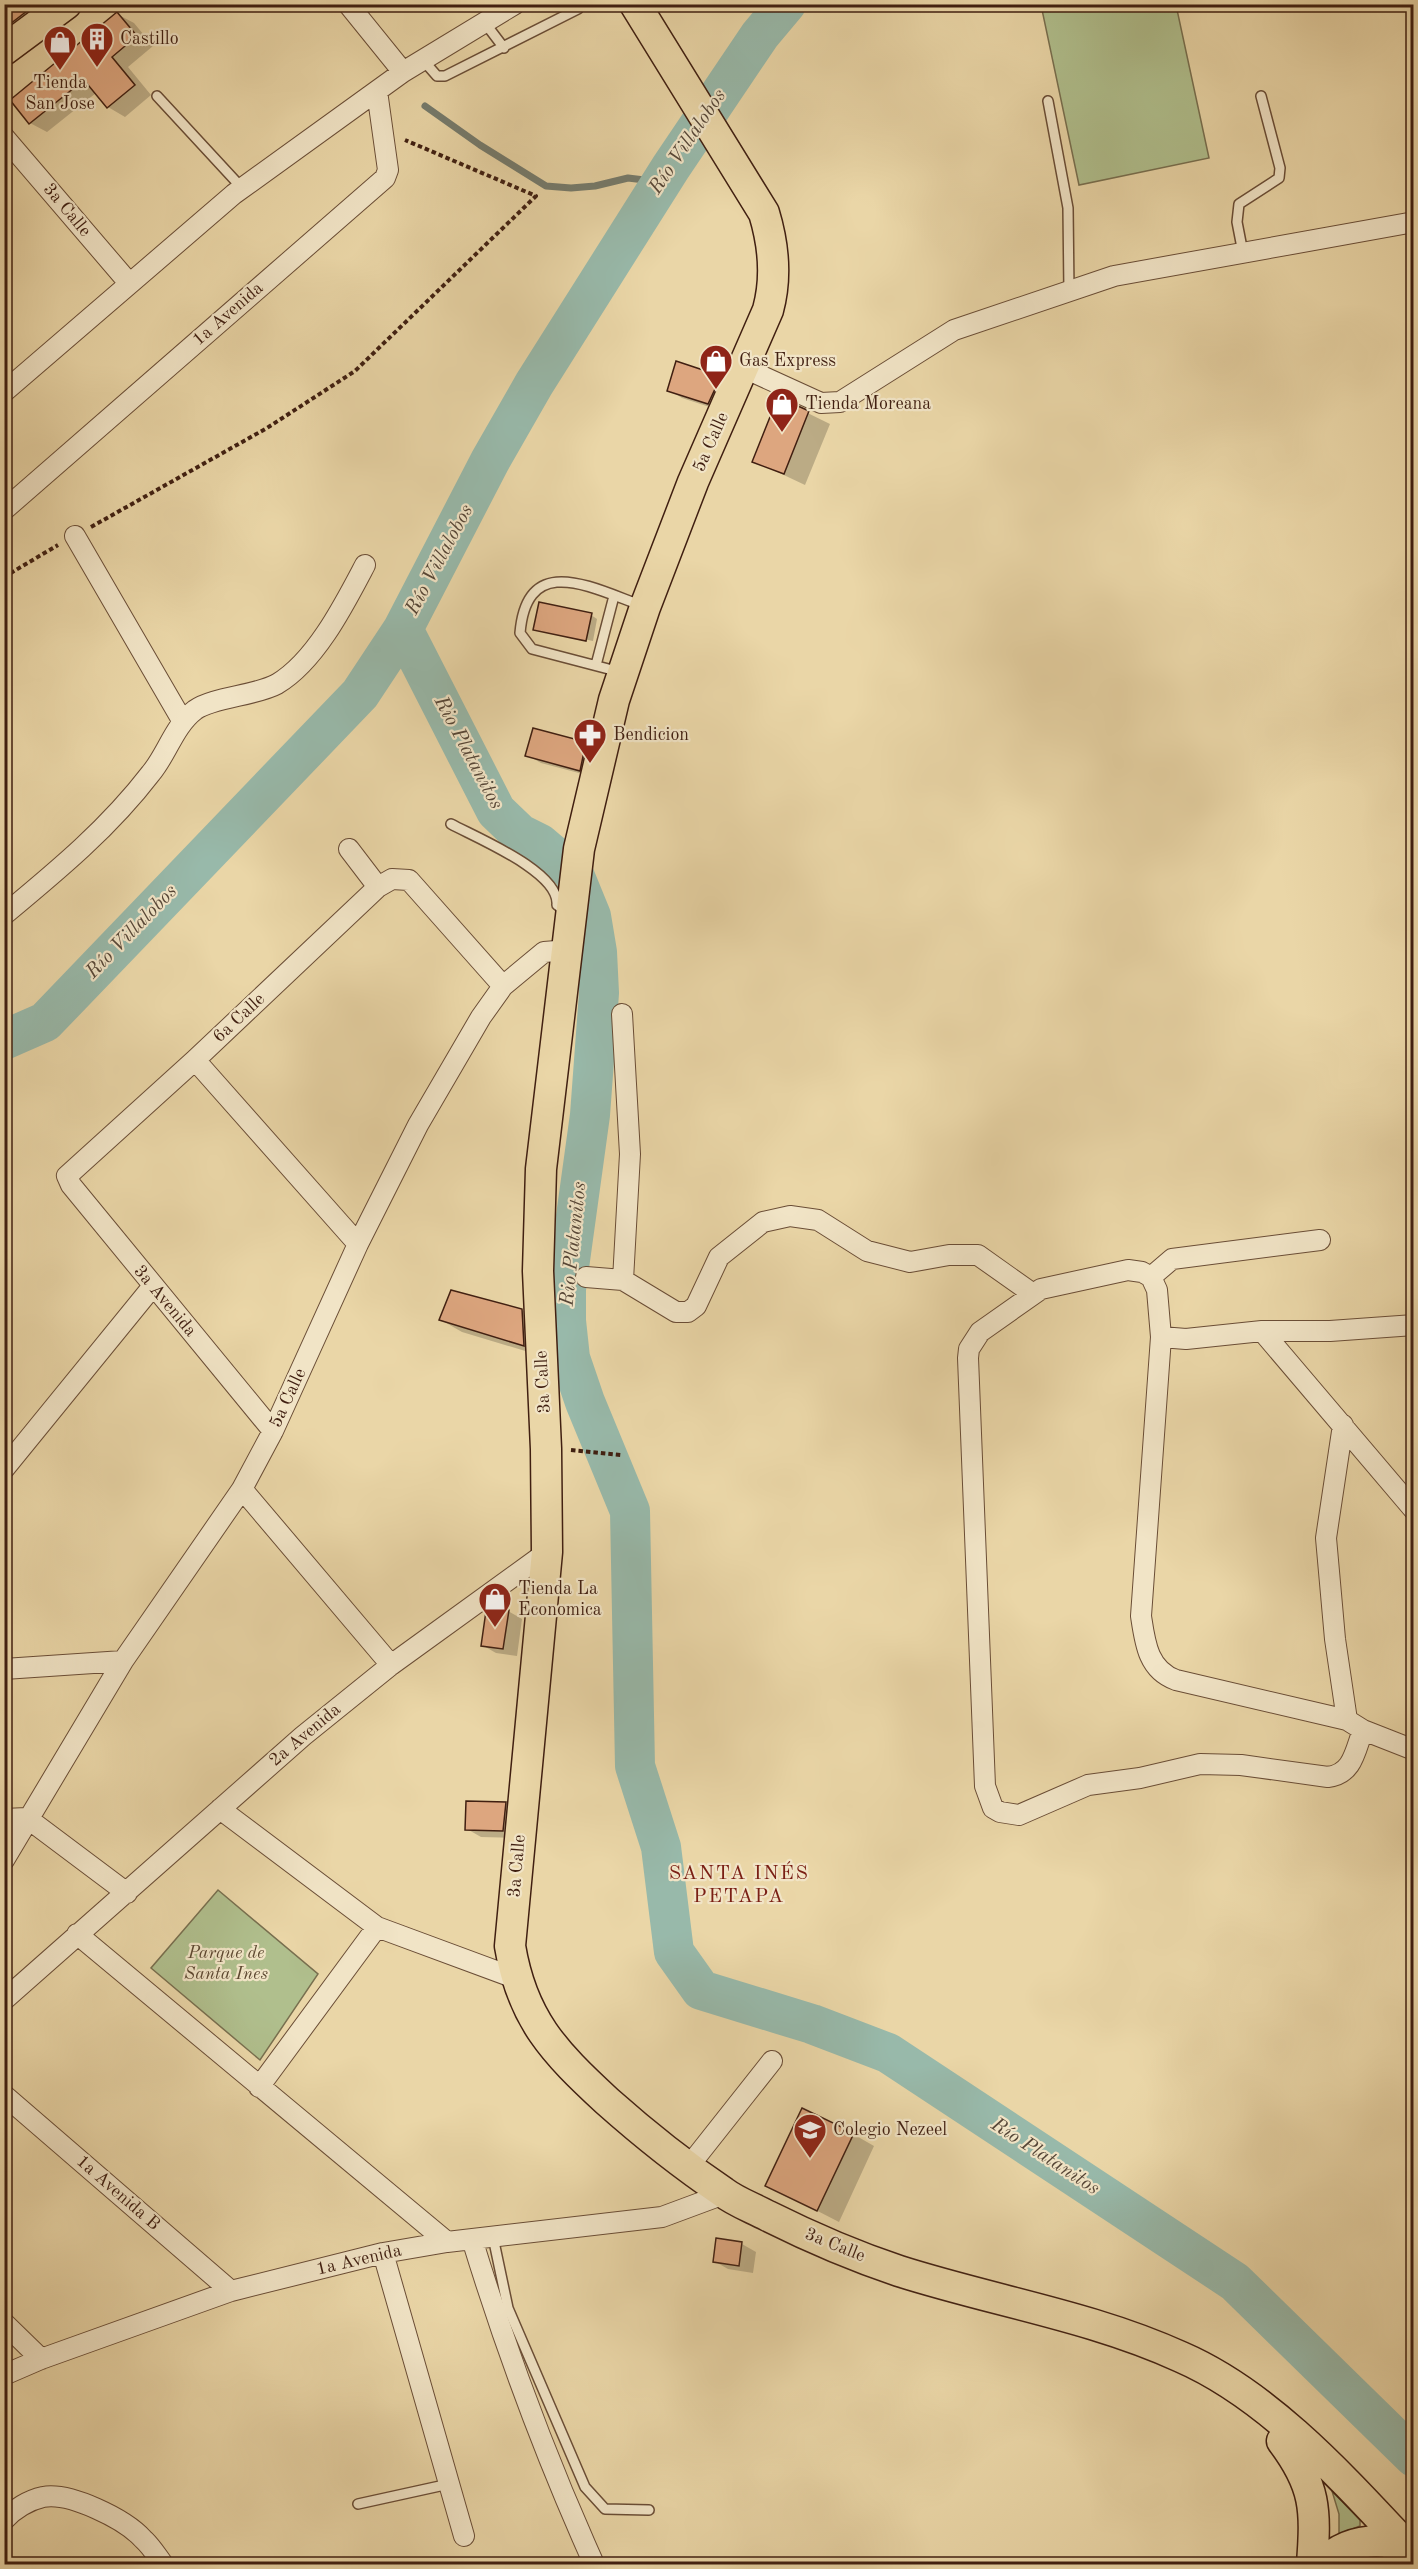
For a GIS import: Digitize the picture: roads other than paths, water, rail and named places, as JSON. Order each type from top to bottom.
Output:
[{"type":"main road","points":[[4,50],[66,4]]},
{"type":"main road","name":"5a Calle","points":[[574,909],[579,849],[603,743],[610,669],[645,607],[693,482],[768,310],[774,286],[770,233],[754,194],[636,4]]},
{"type":"main road","name":"3a Calle","points":[[574,909],[541,1168],[538,1270],[546,1449],[547,1552],[510,1946],[515,1978],[526,2007],[537,2026],[580,2076],[625,2117],[724,2194],[810,2236],[887,2266],[1102,2326],[1182,2357],[1233,2384]]},
{"type":"main road","points":[[1233,2384],[1289,2430],[1410,2550]]},
{"type":"main road","points":[[1233,2384],[1270,2426],[1306,2477],[1312,2498],[1314,2518],[1312,2565]]},
{"type":"main road","points":[[1322,2565],[1342,2549],[1363,2542],[1385,2541],[1410,2550]]},
{"type":"street","points":[[348,4],[403,72]]},
{"type":"street","points":[[4,392],[242,188],[403,72],[515,4]]},
{"type":"street","name":"1a Avenida","points":[[4,510],[385,178],[388,170],[377,91]]},
{"type":"street","name":"3a Calle","points":[[4,137],[129,283]]},
{"type":"street","points":[[744,368],[821,403],[840,402],[954,330],[1114,276],[1413,222]]},
{"type":"street","points":[[75,536],[183,722]]},
{"type":"street","points":[[4,915],[89,842],[152,773],[183,722],[197,709],[277,684],[298,665],[335,624],[365,565]]},
{"type":"street","points":[[349,849],[378,887]]},
{"type":"street","name":"6a Calle","points":[[72,1169],[195,1060],[378,887],[392,879],[409,880],[503,986]]},
{"type":"street","name":"5a Calle","points":[[4,1860],[27,1818],[123,1661],[242,1489],[273,1431],[358,1244],[418,1125],[481,1017],[503,986],[544,952],[568,950]]},
{"type":"street","points":[[622,1014],[630,1154],[623,1280]]},
{"type":"street","points":[[195,1060],[358,1244]]},
{"type":"street","name":"3a Avenida","points":[[72,1169],[67,1176],[70,1185],[273,1431]]},
{"type":"street","points":[[586,1277],[623,1280],[676,1312],[688,1312],[696,1306],[719,1257],[763,1222],[790,1216],[818,1220],[867,1251],[910,1262],[949,1255],[978,1255],[1033,1294]]},
{"type":"street","points":[[1151,1277],[1172,1259],[1320,1240]]},
{"type":"street","points":[[1343,1425],[1326,1538],[1335,1639],[1355,1725],[1350,1766],[1340,1775],[1328,1777],[1241,1765],[1200,1764],[1140,1778],[1088,1785],[1018,1815],[1000,1812],[993,1808],[985,1786],[969,1349],[980,1332],[1041,1289],[1128,1270],[1142,1272],[1151,1277],[1157,1290],[1161,1337],[1141,1616],[1149,1656],[1160,1672],[1176,1680],[1355,1725],[1413,1750]]},
{"type":"street","points":[[4,1469],[153,1286]]},
{"type":"street","points":[[1161,1337],[1186,1339],[1262,1331],[1330,1331],[1413,1325]]},
{"type":"street","points":[[1262,1331],[1413,1510]]},
{"type":"street","points":[[242,1489],[391,1665]]},
{"type":"street","name":"2a Avenida","points":[[4,2000],[303,1736],[391,1665],[547,1552]]},
{"type":"street","points":[[4,1669],[123,1661]]},
{"type":"street","points":[[220,1809],[377,1927],[515,1978]]},
{"type":"street","points":[[4,1819],[27,1818],[127,1893]]},
{"type":"street","points":[[259,2087],[377,1927]]},
{"type":"street","points":[[77,1935],[447,2242]]},
{"type":"street","points":[[689,2166],[772,2061]]},
{"type":"street","name":"1a Avenida B","points":[[4,2095],[231,2291]]},
{"type":"street","name":"1a Avenida","points":[[4,2375],[41,2359],[231,2291],[383,2253],[447,2242],[662,2217],[724,2194]]},
{"type":"street","points":[[472,2239],[502,2336],[537,2431],[594,2565]]},
{"type":"street","points":[[383,2253],[464,2536]]},
{"type":"street","points":[[4,2323],[41,2359]]},
{"type":"street","points":[[4,2520],[14,2510],[44,2497],[66,2499],[110,2514],[142,2538],[163,2565]]},
{"type":"lane","points":[[423,60],[437,75],[445,76],[578,9]]},
{"type":"lane","points":[[485,23],[504,48]]},
{"type":"lane","points":[[157,96],[242,188]]},
{"type":"lane","points":[[1243,253],[1237,222],[1239,204],[1279,178],[1280,168],[1261,96]]},
{"type":"lane","points":[[1048,101],[1068,208],[1069,291]]},
{"type":"lane","points":[[614,596],[610,669],[532,649],[520,633],[522,612],[530,594],[545,583],[561,582],[590,587],[645,607]]},
{"type":"lane","points":[[451,824],[527,865],[554,889],[559,909],[574,909]]},
{"type":"lane","points":[[493,2237],[508,2308],[585,2487],[605,2509],[649,2510]]},
{"type":"lane","points":[[358,2504],[449,2484]]},
{"type":"waterway","name":"Río Villalobos","points":[[4,1040],[45,1022],[360,694],[403,629],[490,461],[534,384],[671,167],[760,35],[786,4]]},
{"type":"waterway","points":[[425,106],[480,145],[546,186],[571,188],[595,186],[628,178],[661,182]]},
{"type":"waterway","name":"Rio Platanitos","points":[[403,629],[496,811],[520,834],[540,844],[573,872],[591,916],[597,952],[599,993],[590,1115],[566,1289],[566,1321],[570,1358],[585,1402],[630,1511],[635,1766],[661,1847],[674,1952],[701,1990],[812,2024],[888,2053],[1235,2282],[1414,2457]]},
{"type":"place","name":"Castillo","points":[[97,68]]},
{"type":"place","name":"Tienda San Jose","points":[[60,71]]},
{"type":"place","name":"Gas Express","points":[[716,390]]},
{"type":"place","name":"Tienda Moreana","points":[[782,433]]},
{"type":"place","name":"Bendicion","points":[[590,764]]},
{"type":"place","name":"Tienda La Economica","points":[[495,1628]]},
{"type":"place","name":"Colegio Nezeel","points":[[810,2159]]},
{"type":"district","name":"SANTA INÉS PETAPA","points":[[739,1886]]},
{"type":"park label","name":"Parque de Santa Ines","points":[[226,1963]]},
{"type":"water label","name":"Río Platanitos","points":[[1045,2157]]}]
